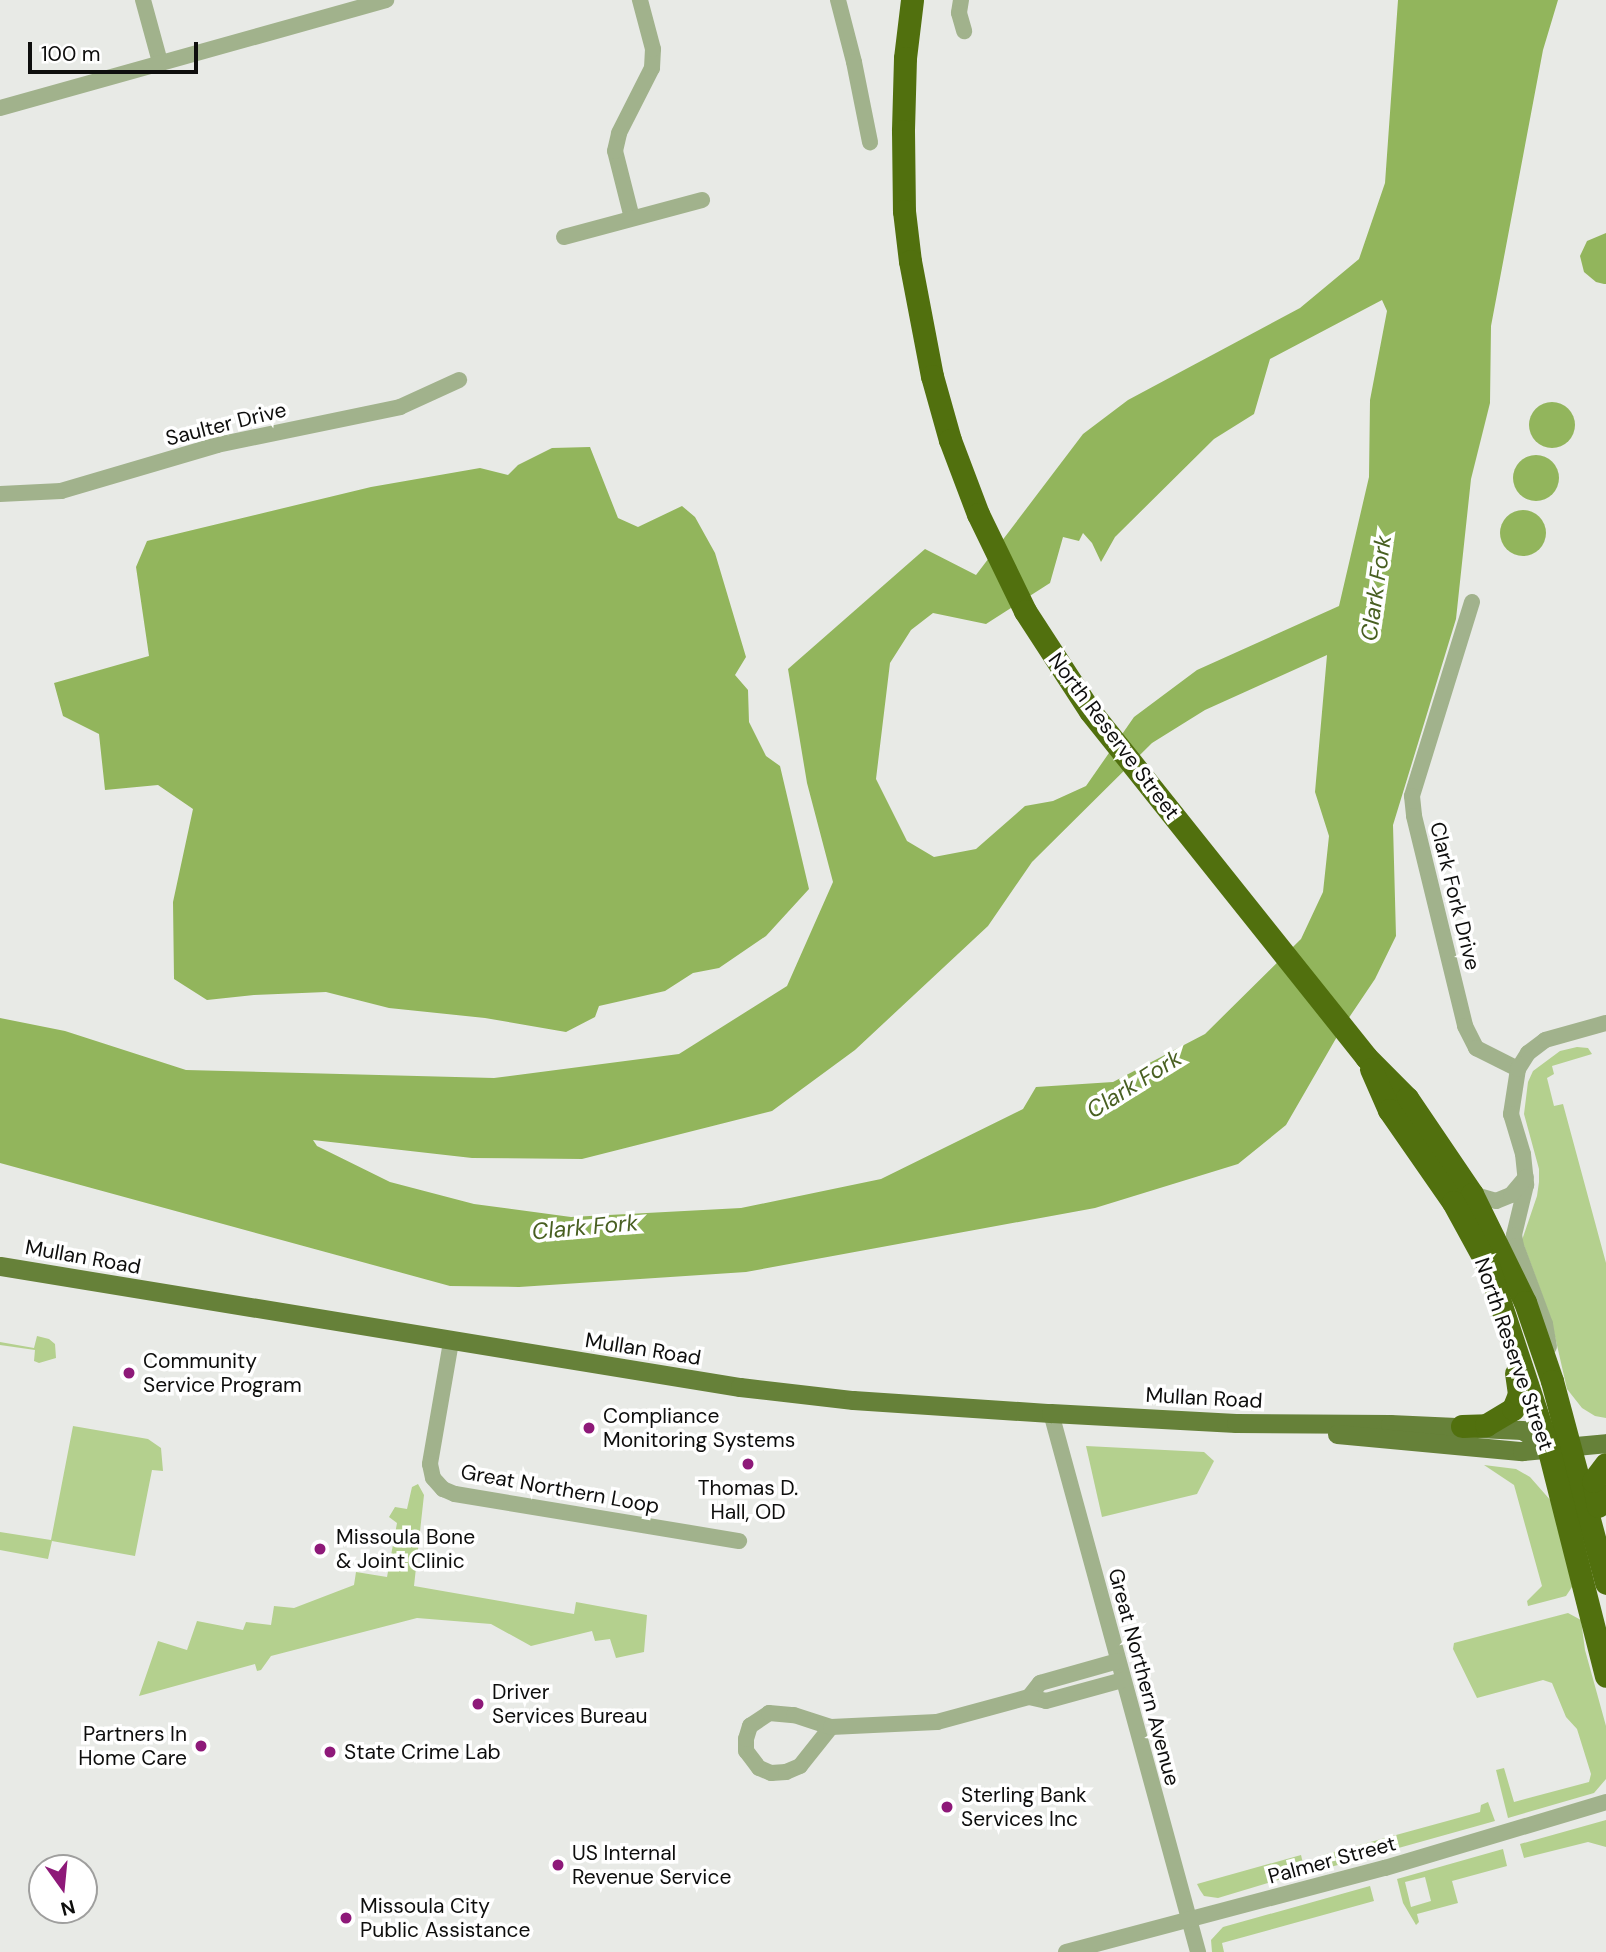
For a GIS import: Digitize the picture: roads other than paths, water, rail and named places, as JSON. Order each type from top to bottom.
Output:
[{"type":"highway","name":"North Reserve Street","points":[[912,0],[905,58],[903,131],[904,211],[910,261],[920,326],[932,376],[950,440],[978,514],[1025,611],[1057,665],[1090,711],[1366,1057],[1407,1098],[1472,1194],[1509,1265],[1546,1364],[1559,1446],[1606,1676]]},
{"type":"highway","name":"North Reserve Street","points":[[1366,1057],[1389,1110],[1453,1202],[1488,1265],[1559,1446],[1606,1583]]},
{"type":"highway","points":[[1462,1426],[1486,1425],[1504,1416],[1513,1409],[1519,1394],[1511,1357],[1490,1293],[1488,1265]]},
{"type":"highway","points":[[1606,1464],[1593,1481],[1606,1539]]},
{"type":"main road","name":"Mullan Road","points":[[0,1266],[451,1342],[740,1387],[853,1400],[1051,1413],[1284,1424],[1462,1426],[1522,1430],[1559,1446]]},
{"type":"main road","name":"Mullan Road","points":[[1284,1424],[1318,1432],[1522,1451],[1606,1443]]},
{"type":"street","points":[[144,0],[160,62]]},
{"type":"street","points":[[0,108],[386,0]]},
{"type":"street","points":[[632,218],[615,151],[620,133],[652,68],[653,49],[640,0]]},
{"type":"street","points":[[838,0],[855,62],[870,142]]},
{"type":"street","points":[[961,0],[959,13],[964,31]]},
{"type":"street","points":[[564,237],[702,200]]},
{"type":"street","name":"Saulter Drive","points":[[0,494],[61,491],[218,445],[400,407],[459,380]]},
{"type":"street","name":"Clark Fork Drive","points":[[1472,602],[1412,796],[1414,817],[1465,1026],[1476,1048],[1518,1069]]},
{"type":"street","points":[[1546,1364],[1549,1350],[1545,1324],[1514,1235],[1526,1177],[1511,1114],[1518,1069],[1528,1053],[1545,1040],[1606,1023]]},
{"type":"street","points":[[1472,1194],[1496,1201],[1511,1195],[1526,1177]]},
{"type":"street","name":"Great Northern Loop","points":[[451,1342],[430,1464],[433,1478],[443,1489],[455,1494],[739,1541]]},
{"type":"street","name":"Great Northern Avenue","points":[[1051,1413],[1198,1952]]},
{"type":"street","points":[[1029,1697],[1040,1683],[1118,1661]]},
{"type":"street","points":[[831,1727],[800,1766],[786,1772],[771,1773],[759,1768],[746,1751],[750,1726],[769,1713],[794,1715],[831,1727],[937,1722],[1029,1697],[1046,1701],[1123,1680]]},
{"type":"street","name":"Palmer Street","points":[[1066,1952],[1385,1868],[1606,1802]]},
{"type":"water","name":"Clark Fork","points":[[1398,0],[1558,0],[1543,50],[1491,326],[1490,403],[1471,479],[1456,619],[1393,825],[1396,936],[1375,979],[1342,1028],[1286,1125],[1238,1164],[1095,1208],[746,1272],[519,1287],[450,1286],[0,1163],[0,1018],[65,1031],[186,1070],[494,1078],[679,1054],[787,986],[833,882],[807,783],[788,669],[925,549],[976,575],[1083,434],[1128,400],[1300,308],[1359,259],[1385,183]],"holes":[[[1382,300],[1387,311],[1370,400],[1369,477],[1339,606],[1197,670],[1134,717],[1086,786],[1053,801],[1025,806],[976,849],[934,857],[907,841],[876,779],[890,663],[911,630],[933,613],[986,624],[1050,583],[1063,537],[1079,541],[1083,533],[1092,543],[1101,562],[1115,537],[1214,439],[1254,414],[1270,359]],[[1327,655],[1315,792],[1329,836],[1323,892],[1301,939],[1205,1034],[1113,1082],[1036,1087],[1023,1109],[881,1179],[741,1208],[571,1217],[474,1204],[390,1182],[317,1146],[313,1140],[472,1158],[582,1159],[772,1111],[855,1050],[988,926],[1032,862],[1152,743],[1205,710]]]},
{"type":"water","points":[[1606,233],[1604,284],[1596,282],[1584,272],[1580,256],[1587,241]]},
{"type":"water","points":[[1552,402],[1568,409],[1575,425],[1568,441],[1552,448],[1536,441],[1529,425],[1536,409]]},
{"type":"water","points":[[590,447],[618,518],[638,527],[682,506],[695,517],[715,553],[746,657],[735,675],[748,690],[749,722],[766,756],[780,766],[809,889],[766,936],[719,968],[693,973],[665,991],[599,1006],[595,1017],[566,1032],[485,1018],[389,1008],[326,992],[207,1000],[174,979],[173,902],[193,809],[158,785],[105,790],[99,734],[63,716],[54,683],[149,656],[136,567],[147,541],[371,487],[480,468],[508,475],[518,465],[552,448]]},
{"type":"water","points":[[1536,455],[1552,462],[1559,478],[1552,494],[1536,501],[1520,494],[1513,478],[1520,462]]},
{"type":"water","points":[[1523,510],[1539,517],[1546,533],[1539,549],[1523,556],[1507,549],[1500,533],[1507,517]]},
{"type":"place","name":"Community Service Program","points":[[129,1373]]},
{"type":"place","name":"Compliance Monitoring Systems","points":[[589,1428]]},
{"type":"place","name":"Thomas D. Hall, OD","points":[[748,1464]]},
{"type":"place","name":"Missoula Bone & Joint Clinic","points":[[320,1549]]},
{"type":"place","name":"Driver Services Bureau","points":[[478,1704]]},
{"type":"place","name":"Partners In Home Care","points":[[201,1746]]},
{"type":"place","name":"State Crime Lab","points":[[330,1752]]},
{"type":"place","name":"Sterling Bank Services Inc","points":[[947,1807]]},
{"type":"place","name":"US Internal Revenue Service","points":[[558,1865]]},
{"type":"place","name":"Missoula City Public Assistance","points":[[346,1918]]}]
